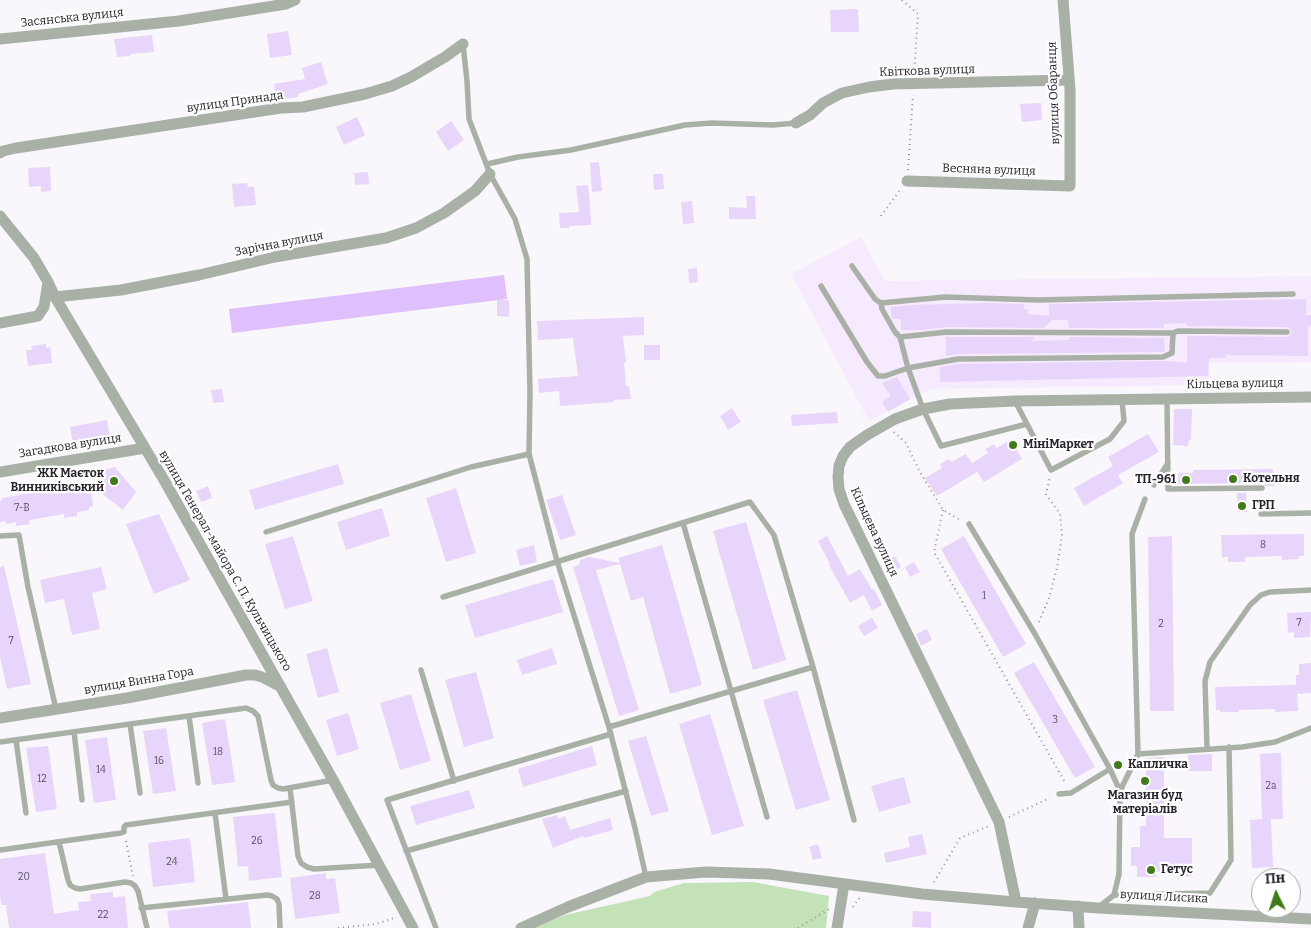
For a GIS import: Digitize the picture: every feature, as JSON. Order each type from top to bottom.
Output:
[{"type":"street","name":"Засянська вулиця","points":[[0,39],[179,21],[286,4],[295,0]]},
{"type":"street","name":"вулиця Обаранця","points":[[1063,0],[1070,80],[1070,186]]},
{"type":"street","name":"вулиця Принада","points":[[0,153],[16,148],[281,108],[303,107],[365,94],[392,86],[411,77],[463,44]]},
{"type":"street","name":"Квіткова вулиця","points":[[796,123],[842,93],[893,84],[1070,80]]},
{"type":"street","name":"Зарічна вулиця","points":[[55,297],[121,290],[199,275],[275,257],[386,238],[416,228],[444,213],[475,191],[488,169]]},
{"type":"street","name":"Весняна вулиця","points":[[907,181],[1070,186]]},
{"type":"street","name":"вулиця Генерал-майора С. П. Кульчицького","points":[[1,214],[34,258],[55,297],[145,448],[333,780],[413,928]]},
{"type":"street","points":[[0,323],[38,316],[44,307],[48,282]]},
{"type":"street","name":"Кільцева вулиця","points":[[1016,902],[999,822],[844,504],[839,490],[838,477],[839,466],[843,456],[856,442],[886,423],[923,409],[950,404],[1167,398],[1311,397]]},
{"type":"street","name":"Загадкова вулиця","points":[[0,472],[145,448]]},
{"type":"street","name":"вулиця Винна Гора","points":[[0,718],[255,675],[281,687]]},
{"type":"street","points":[[521,928],[568,907],[646,877],[706,872],[769,874],[922,894],[1016,902]]},
{"type":"street","points":[[837,928],[844,884]]},
{"type":"street","name":"вулиця Лисика","points":[[1016,902],[1282,923],[1311,919]]},
{"type":"street","points":[[1028,928],[1035,903]]},
{"type":"street","points":[[1078,906],[1079,928]]},
{"type":"lane","points":[[463,44],[469,119],[488,169],[515,220],[527,259],[530,392],[529,454],[557,561],[611,734],[646,877]]},
{"type":"lane","points":[[488,169],[518,157],[571,150],[685,125],[712,123],[773,126],[796,123]]},
{"type":"lane","points":[[852,266],[875,299],[881,303],[945,296],[1038,300],[1293,294]]},
{"type":"lane","points":[[820,286],[867,362],[878,376],[885,376],[908,368],[958,359],[1163,357],[1172,353],[1173,333]]},
{"type":"lane","points":[[881,303],[882,309],[894,332],[900,337],[908,368],[923,409],[941,446],[1027,424]]},
{"type":"lane","points":[[900,337],[946,332],[1287,332]]},
{"type":"lane","points":[[1167,398],[1168,490],[1262,488]]},
{"type":"lane","points":[[1015,401],[1051,470],[1110,439],[1124,421],[1122,400]]},
{"type":"lane","points":[[266,532],[471,467],[529,454]]},
{"type":"lane","points":[[1154,485],[1168,464]]},
{"type":"lane","points":[[1120,791],[1138,754],[1132,534],[1145,499]]},
{"type":"lane","points":[[443,597],[750,502],[774,536],[813,667],[854,820]]},
{"type":"lane","points":[[1261,514],[1311,513]]},
{"type":"lane","points":[[683,523],[767,816]]},
{"type":"lane","points":[[969,524],[1035,634],[1110,769],[1120,791],[1119,874],[1114,895],[1098,908]]},
{"type":"lane","points":[[0,536],[19,535],[28,587],[56,708]]},
{"type":"lane","points":[[1207,748],[1205,681],[1210,662],[1250,606],[1261,595],[1270,592],[1311,590]]},
{"type":"lane","points":[[608,727],[813,667]]},
{"type":"lane","points":[[421,670],[454,781]]},
{"type":"lane","points":[[0,742],[246,708],[253,711],[259,720],[273,785],[278,788],[290,788],[333,780]]},
{"type":"lane","points":[[189,716],[198,783]]},
{"type":"lane","points":[[130,724],[140,793]]},
{"type":"lane","points":[[1138,754],[1242,747],[1275,742],[1311,728]]},
{"type":"lane","points":[[74,732],[82,800]]},
{"type":"lane","points":[[436,928],[387,800],[611,734]]},
{"type":"lane","points":[[16,740],[26,813]]},
{"type":"lane","points":[[1114,895],[1210,893],[1231,860],[1229,747]]},
{"type":"lane","points":[[1059,794],[1071,793],[1110,769]]},
{"type":"lane","points":[[290,788],[298,856],[301,863],[306,867],[314,869],[380,865]]},
{"type":"lane","points":[[406,851],[626,791]]},
{"type":"lane","points":[[0,850],[122,833],[126,825],[292,802]]},
{"type":"lane","points":[[215,813],[226,899]]},
{"type":"lane","points":[[60,842],[70,885],[80,889],[125,882],[131,883],[138,891],[147,928]]},
{"type":"lane","points":[[141,908],[267,895],[277,899],[279,904],[280,928]]},
{"type":"path","points":[[881,216],[907,181],[918,14],[902,0]]},
{"type":"path","points":[[886,423],[906,443],[920,472],[943,510],[969,524]]},
{"type":"path","points":[[1035,634],[1049,598],[1057,568],[1062,535],[1060,514],[1046,494],[1051,470]]},
{"type":"path","points":[[943,510],[934,552],[1071,793]]},
{"type":"path","points":[[932,885],[960,838],[1059,794]]},
{"type":"path","points":[[124,832],[135,886]]},
{"type":"path","points":[[338,928],[376,924],[406,914]]},
{"type":"shaded area","points":[[861,237],[885,281],[1311,276],[1311,362],[1209,363],[1209,385],[930,389],[869,421],[791,274]]},
{"type":"shaded area","points":[[504,275],[507,299],[232,333],[229,309]]},
{"type":"green space","points":[[753,882],[829,896],[826,928],[532,928],[565,915],[650,896],[654,892],[684,883]]},
{"type":"building","points":[[858,9],[859,32],[831,32],[830,10]]},
{"type":"building","points":[[288,31],[292,55],[270,58],[267,34]]},
{"type":"building","points":[[152,35],[154,52],[117,57],[114,39]]},
{"type":"building","points":[[321,62],[328,84],[298,94],[298,97],[276,100],[274,84],[305,79],[302,68]]},
{"type":"building","points":[[1041,103],[1042,120],[1022,122],[1020,104]]},
{"type":"building","points":[[357,117],[365,135],[344,145],[336,127]]},
{"type":"building","points":[[451,121],[464,140],[448,151],[436,132]]},
{"type":"building","points":[[599,162],[602,191],[592,192],[590,163]]},
{"type":"building","points":[[50,167],[51,191],[41,192],[41,186],[29,187],[28,168]]},
{"type":"building","points":[[368,172],[369,184],[355,185],[354,173]]},
{"type":"building","points":[[653,174],[663,174],[664,189],[654,190]]},
{"type":"building","points":[[247,183],[248,187],[254,187],[256,205],[234,207],[232,184]]},
{"type":"building","points":[[588,185],[591,225],[560,228],[559,213],[579,212],[576,186]]},
{"type":"building","points":[[746,196],[755,196],[756,219],[729,219],[729,207],[747,208]]},
{"type":"building","points":[[692,201],[694,223],[683,224],[681,202]]},
{"type":"building","points":[[697,268],[698,282],[689,283],[688,269]]},
{"type":"building","points":[[1306,299],[1306,315],[1311,315],[1311,326],[1308,326],[1308,356],[1226,355],[1226,358],[1209,358],[1208,376],[940,382],[940,367],[958,364],[1166,361],[1187,363],[1187,336],[1287,337],[1291,335],[1291,330],[1287,327],[1187,326],[1187,323],[1164,324],[1164,328],[1069,328],[1068,320],[1052,320],[1044,328],[947,327],[901,330],[901,319],[893,319],[891,316],[891,307],[914,305],[1024,304],[1024,309],[1028,309],[1027,314],[1049,316],[1049,304]]},
{"type":"building","points":[[497,300],[509,300],[509,317],[497,316]]},
{"type":"building","points":[[644,317],[644,335],[623,336],[626,386],[629,386],[631,399],[560,406],[559,391],[539,393],[538,379],[578,376],[573,338],[538,340],[537,321]]},
{"type":"building","points":[[946,337],[1035,337],[1031,341],[1069,340],[1069,337],[1164,338],[1165,351],[958,354],[946,356]]},
{"type":"building","points":[[46,344],[46,348],[50,347],[52,363],[28,366],[26,350],[32,350],[31,346]]},
{"type":"building","points":[[644,345],[660,345],[660,360],[644,360]]},
{"type":"building","points":[[897,377],[910,399],[888,412],[882,402],[891,396],[882,383]]},
{"type":"building","points":[[222,389],[224,402],[213,403],[211,390]]},
{"type":"building","points":[[732,408],[741,422],[728,430],[720,416]]},
{"type":"building","points":[[1174,409],[1192,409],[1191,440],[1189,440],[1188,446],[1173,445]]},
{"type":"building","points":[[837,412],[838,423],[792,426],[791,415]]},
{"type":"building","points":[[107,420],[111,443],[74,450],[70,427]]},
{"type":"building","points":[[1148,434],[1159,452],[1118,475],[1123,483],[1084,506],[1074,488],[1113,466],[1108,457]]},
{"type":"building","points":[[1011,440],[1022,459],[984,482],[977,472],[937,496],[925,478],[942,468],[940,464],[949,459],[951,462],[966,454],[972,463],[988,453],[985,449],[994,444],[996,448]]},
{"type":"building","points":[[338,464],[344,484],[255,510],[249,490]]},
{"type":"building","name":"ЖК Маєток Винниківський","points":[[115,467],[136,492],[123,510],[90,484],[100,483],[98,471]]},
{"type":"building","name":"Котельня","points":[[1273,469],[1274,486],[1266,486],[1262,483],[1178,484],[1178,473],[1193,473],[1193,470]]},
{"type":"building","points":[[81,484],[81,486],[90,484],[93,506],[89,507],[89,510],[77,512],[77,516],[64,518],[64,514],[29,520],[30,524],[16,526],[16,522],[6,524],[6,521],[0,522],[0,501],[2,498]]},
{"type":"building","points":[[208,486],[212,498],[201,502],[196,491]]},
{"type":"building","points":[[456,488],[476,553],[446,562],[426,498]]},
{"type":"building","name":"ГРП","points":[[1237,493],[1246,493],[1247,512],[1238,512]]},
{"type":"building","points":[[562,495],[576,535],[560,540],[546,500]]},
{"type":"building","points":[[382,508],[390,536],[346,550],[337,522]]},
{"type":"building","points":[[159,514],[190,580],[154,594],[126,524]]},
{"type":"building","points":[[746,522],[786,660],[753,670],[713,531]]},
{"type":"building","points":[[1304,534],[1304,556],[1299,556],[1299,559],[1282,560],[1282,556],[1245,557],[1245,562],[1228,562],[1228,557],[1222,557],[1221,535]]},
{"type":"building","points":[[293,536],[313,601],[285,609],[265,544]]},
{"type":"building","points":[[827,536],[848,576],[860,569],[872,590],[874,589],[882,605],[872,611],[864,595],[850,603],[818,541]]},
{"type":"building","points":[[964,536],[1026,644],[1003,657],[941,549]]},
{"type":"building","points":[[1172,536],[1174,711],[1150,711],[1148,537]]},
{"type":"building","points":[[534,545],[537,562],[520,566],[516,550]]},
{"type":"building","points":[[662,545],[702,685],[670,694],[643,597],[631,601],[620,564],[596,570],[639,710],[619,716],[573,567],[579,565],[580,560],[589,557],[620,563],[618,558]]},
{"type":"building","points":[[895,556],[901,567],[891,572],[885,562]]},
{"type":"building","points":[[914,562],[920,572],[910,577],[905,567]]},
{"type":"building","points":[[4,566],[31,684],[7,689],[0,657],[0,567]]},
{"type":"building","points":[[101,567],[107,589],[92,593],[100,629],[72,635],[64,599],[45,603],[40,580]]},
{"type":"building","points":[[553,579],[563,612],[475,638],[465,605]]},
{"type":"building","points":[[1311,612],[1310,637],[1294,638],[1294,632],[1288,633],[1287,613]]},
{"type":"building","points":[[872,618],[878,628],[864,636],[858,626]]},
{"type":"building","points":[[927,629],[932,640],[921,646],[916,634]]},
{"type":"building","points":[[327,648],[339,692],[318,698],[306,654]]},
{"type":"building","points":[[552,648],[557,664],[522,675],[517,660]]},
{"type":"building","points":[[1034,662],[1095,767],[1075,778],[1014,673]]},
{"type":"building","points":[[1311,663],[1311,693],[1297,694],[1298,711],[1275,712],[1275,709],[1220,712],[1220,710],[1216,710],[1215,687],[1296,685],[1296,675],[1299,675],[1299,664]]},
{"type":"building","points":[[476,672],[494,738],[464,747],[445,680]]},
{"type":"building","points":[[797,690],[830,800],[796,810],[763,700]]},
{"type":"building","points":[[411,694],[431,761],[400,770],[380,703]]},
{"type":"building","points":[[348,713],[359,749],[337,756],[326,720]]},
{"type":"building","points":[[710,714],[744,826],[712,835],[679,724]]},
{"type":"building","points":[[225,719],[235,782],[212,785],[202,723]]},
{"type":"building","points":[[166,728],[176,791],[153,794],[143,731]]},
{"type":"building","points":[[646,736],[669,811],[651,816],[628,741]]},
{"type":"building","points":[[107,737],[116,800],[94,803],[85,740]]},
{"type":"building","points":[[48,746],[57,809],[36,812],[26,748]]},
{"type":"building","points":[[592,746],[597,765],[523,787],[518,769]]},
{"type":"building","points":[[1281,753],[1283,819],[1271,819],[1273,867],[1252,868],[1250,820],[1262,819],[1260,754]]},
{"type":"building","points":[[1212,754],[1212,771],[1188,771],[1188,755]]},
{"type":"building","points":[[1164,757],[1164,838],[1192,838],[1192,876],[1182,877],[1182,872],[1156,872],[1156,877],[1137,877],[1137,866],[1131,866],[1131,847],[1140,847],[1140,826],[1146,826],[1146,758]]},
{"type":"building","points":[[904,777],[911,803],[879,812],[871,786]]},
{"type":"building","points":[[469,790],[475,808],[416,825],[410,806]]},
{"type":"building","points":[[275,813],[282,877],[249,881],[248,866],[238,867],[233,817]]},
{"type":"building","points":[[557,815],[559,819],[565,816],[570,830],[610,818],[613,830],[584,838],[583,836],[553,848],[542,819]]},
{"type":"building","points":[[922,834],[927,854],[886,863],[884,853],[910,847],[908,837]]},
{"type":"building","points":[[190,838],[195,882],[153,887],[148,843]]},
{"type":"building","points":[[818,844],[822,858],[813,860],[809,847]]},
{"type":"building","points":[[45,853],[54,914],[79,910],[78,902],[91,901],[90,894],[113,892],[113,898],[125,896],[128,928],[9,928],[6,905],[1,905],[0,859]]},
{"type":"building","points":[[326,873],[326,879],[335,878],[340,913],[295,919],[290,878]]},
{"type":"building","points":[[248,902],[251,928],[169,928],[167,911]]},
{"type":"building","points":[[913,911],[931,912],[931,928],[912,927]]},
{"type":"place","name":"МініМаркет","points":[[1013,445]]},
{"type":"place","name":"Котельня","points":[[1233,479]]},
{"type":"place","name":"ТП-961","points":[[1186,480]]},
{"type":"place","name":"ЖК Маєток Винниківський","points":[[114,481]]},
{"type":"place","name":"ГРП","points":[[1242,506]]},
{"type":"place","name":"Капличка","points":[[1118,765]]},
{"type":"place","name":"Магазин буд матеріалів","points":[[1145,781]]},
{"type":"place","name":"Гетус","points":[[1151,870]]}]
